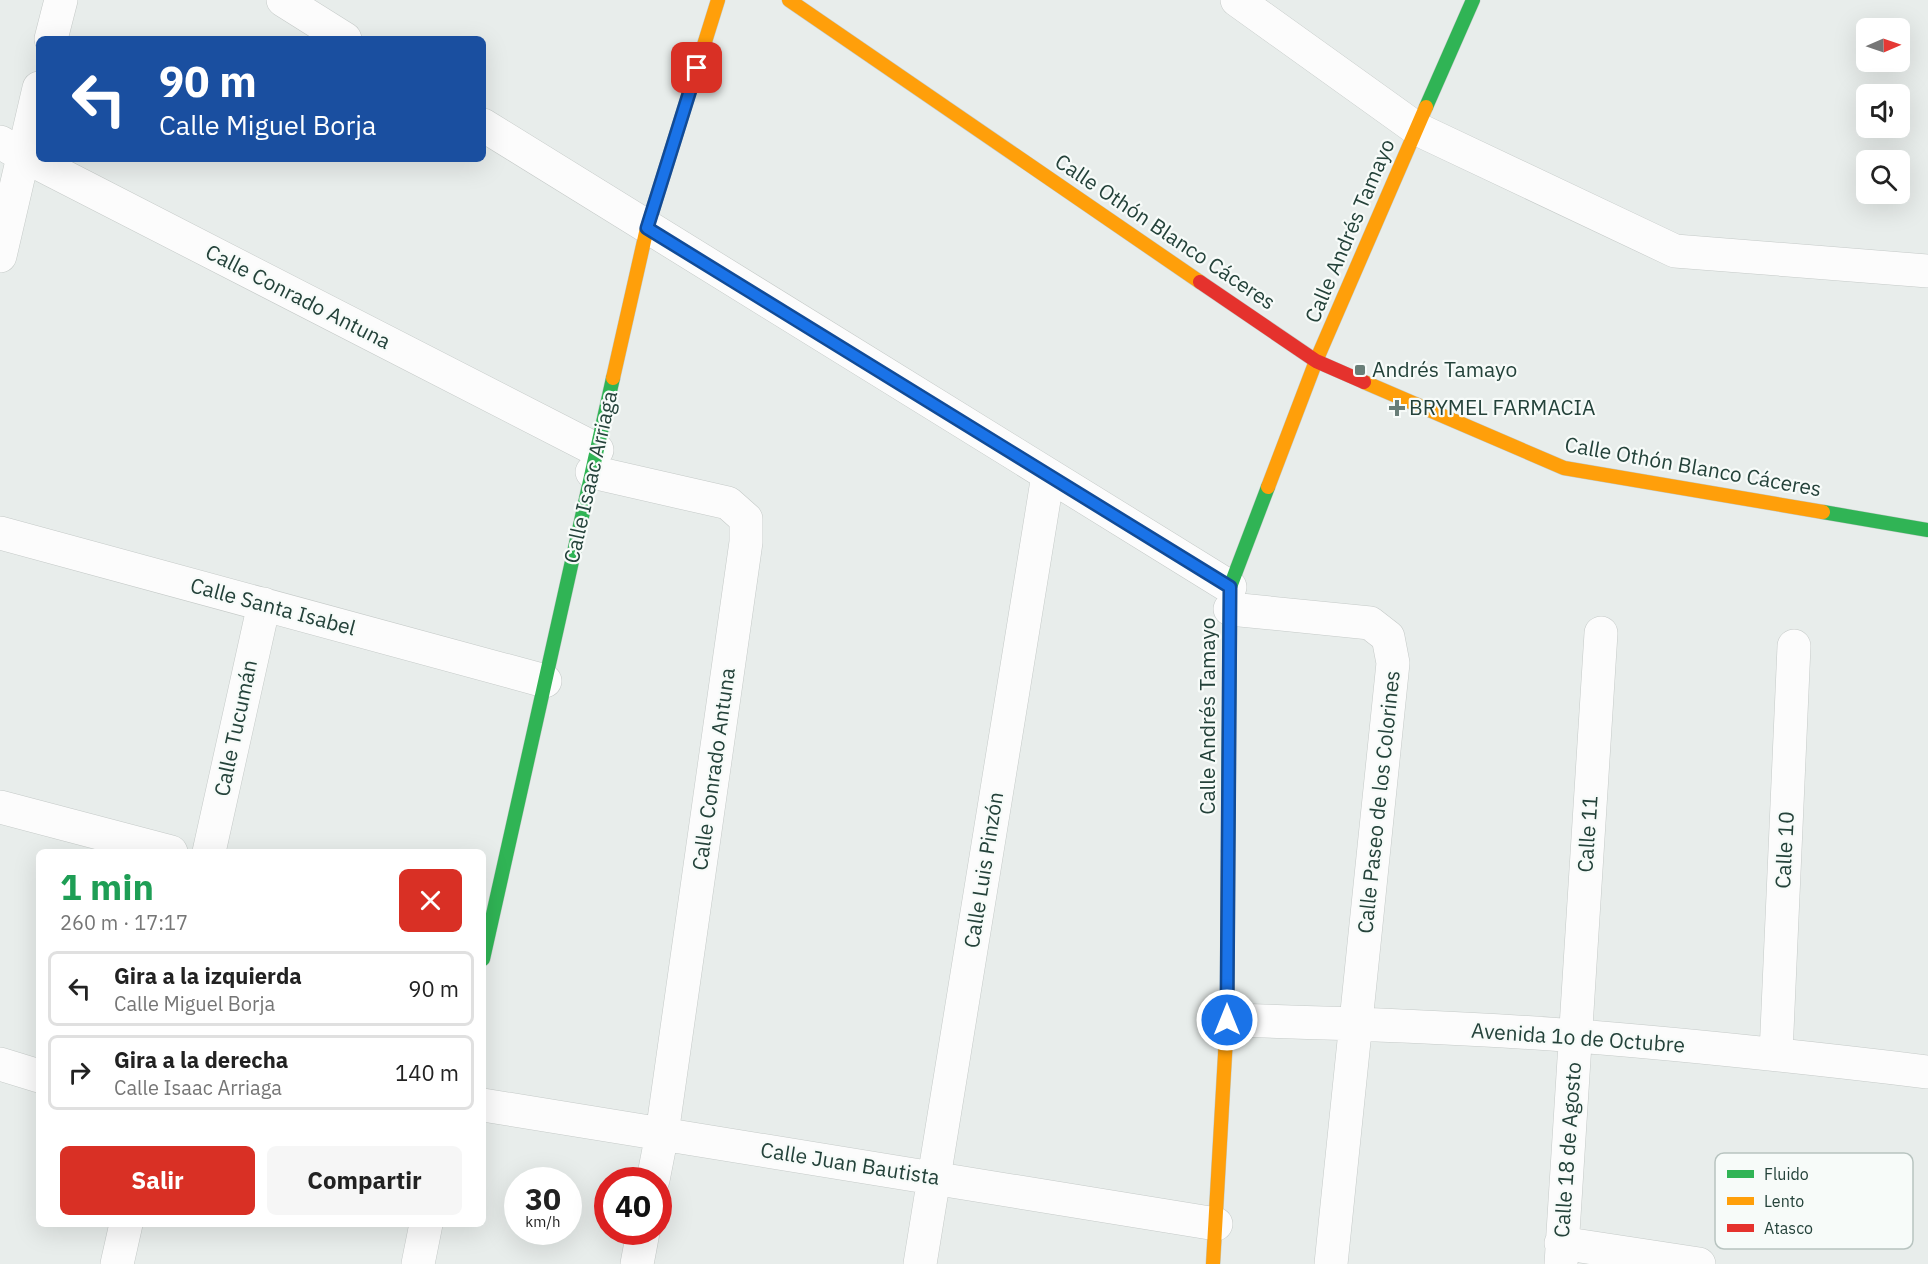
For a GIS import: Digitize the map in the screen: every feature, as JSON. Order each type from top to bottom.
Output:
[{"type":"street","points":[[52,36],[61,0]]},
{"type":"street","points":[[283,0],[340,36]]},
{"type":"street","name":"Calle Isaac Arriaga","points":[[486,938],[647,228],[718,0]]},
{"type":"street","name":"Calle Othón Blanco Cáceres","points":[[789,0],[1317,362],[1564,468],[1928,530]]},
{"type":"street","points":[[1237,0],[1417,129],[1675,251],[1928,271]]},
{"type":"street","name":"Calle Andrés Tamayo","points":[[1213,1264],[1227,1020],[1230,598],[1317,362],[1473,0]]},
{"type":"street","points":[[0,256],[11,149],[36,95]]},
{"type":"street","points":[[486,127],[1048,476],[1230,598]]},
{"type":"street","name":"Calle Conrado Antuna","points":[[11,149],[595,461],[728,503],[746,519],[746,542],[656,1167]]},
{"type":"street","name":"Calle Luis Pinzón","points":[[920,1264],[1048,476]]},
{"type":"street","name":"Calle Santa Isabel","points":[[0,533],[545,681]]},
{"type":"street","name":"Calle Paseo de los Colorines","points":[[1230,598],[1370,623],[1388,637],[1393,663],[1331,1264]]},
{"type":"street","name":"Calle Tucumán","points":[[210,849],[264,604]]},
{"type":"street","name":"Calle 11","points":[[1575,1035],[1601,633]]},
{"type":"street","name":"Calle 10","points":[[1776,1054],[1794,646]]},
{"type":"street","points":[[0,807],[160,849]]},
{"type":"street","name":"Avenida 1o de Octubre","points":[[1227,1020],[1575,1035],[1776,1054],[1928,1072]]},
{"type":"street","name":"Calle 18 de Agosto","points":[[1561,1254],[1575,1035]]},
{"type":"street","points":[[0,1064],[36,1075]]},
{"type":"street","name":"Calle Juan Bautista","points":[[486,1105],[1216,1224]]},
{"type":"street","points":[[117,1264],[125,1227]]},
{"type":"street","points":[[418,1264],[425,1227]]},
{"type":"street","points":[[637,1264],[641,1245]]},
{"type":"street","points":[[1561,1254],[1699,1264]]},
{"type":"traffic: fast","points":[[1426,107],[1473,0]]},
{"type":"traffic: fast","points":[[486,946],[613,378]]},
{"type":"traffic: fast","points":[[1228,851],[1230,587],[1268,487]]},
{"type":"traffic: fast","points":[[1823,512],[1928,530]]},
{"type":"traffic: slow","points":[[613,378],[647,228],[718,0]]},
{"type":"traffic: slow","points":[[789,0],[1200,282]]},
{"type":"traffic: slow","points":[[1268,487],[1316,361],[1426,107]]},
{"type":"traffic: slow","points":[[1364,382],[1564,468],[1823,512]]},
{"type":"traffic: slow","points":[[1213,1264],[1227,1020],[1228,851]]},
{"type":"traffic: jam","points":[[1200,282],[1316,361],[1364,382]]},
{"type":"place","name":"Andrés Tamayo","points":[[1360,370]]},
{"type":"place","name":"BRYMEL FARMACIA","points":[[1397,408]]},
{"type":"route","points":[[697,68],[647,228],[1230,587],[1227,1020]]}]
